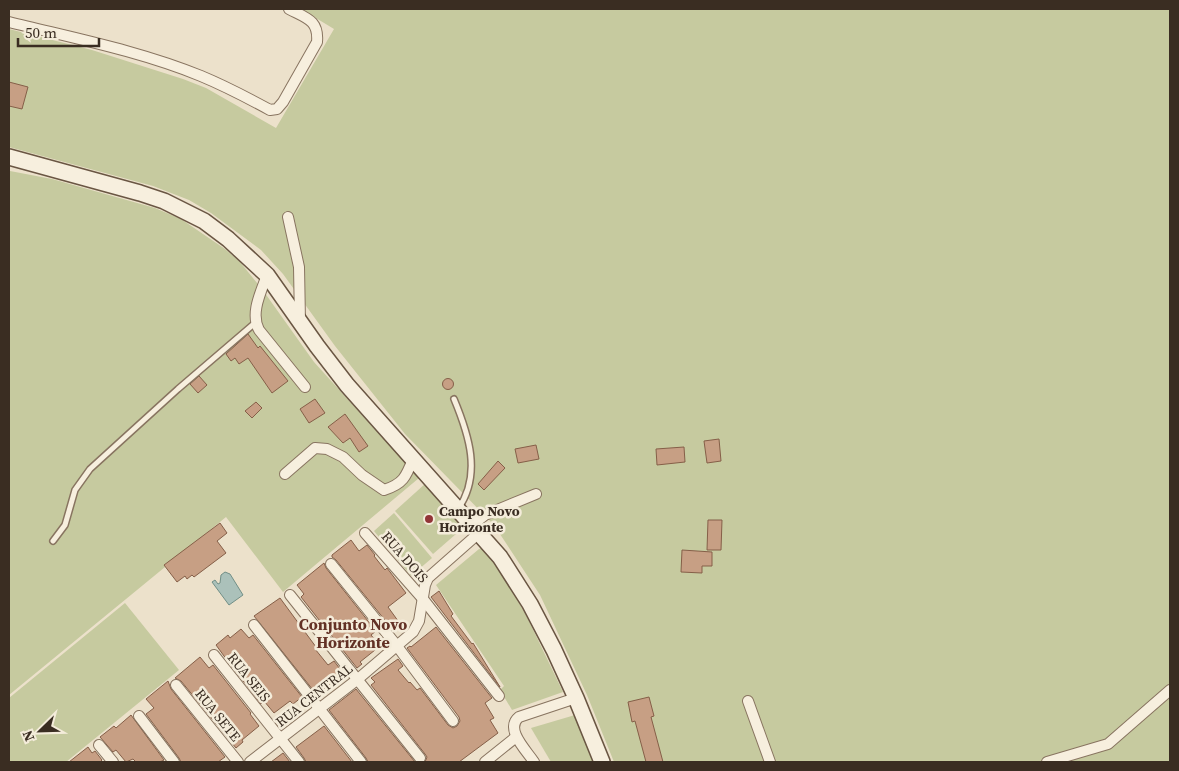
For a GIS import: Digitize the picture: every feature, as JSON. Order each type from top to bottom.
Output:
[{"type":"main road","points":[[9,157],[140,192],[164,201],[204,221],[228,239],[267,275],[342,378],[500,557],[530,604],[576,698],[602,762]]},
{"type":"street","points":[[9,22],[122,51],[190,73],[236,92],[270,110],[277,109],[284,102],[317,42],[318,32],[315,25],[309,19],[289,9]]},
{"type":"street","points":[[288,217],[299,268],[300,322]]},
{"type":"street","points":[[267,275],[256,310],[255,323],[258,330],[305,387]]},
{"type":"street","points":[[285,474],[316,448],[327,448],[344,457],[362,475],[384,490],[397,486],[408,474],[413,459]]},
{"type":"street","name":"RUA CENTRAL","points":[[250,762],[358,679],[413,632],[418,625],[425,585],[430,575],[476,529],[485,515],[536,494]]},
{"type":"street","name":"RUA DOIS","points":[[365,533],[423,599],[499,696]]},
{"type":"street","points":[[331,564],[397,646],[453,721]]},
{"type":"street","points":[[290,595],[420,758]]},
{"type":"street","points":[[254,625],[360,762]]},
{"type":"street","name":"RUA SEIS","points":[[214,655],[299,762]]},
{"type":"street","name":"RUA SETE","points":[[176,685],[238,762]]},
{"type":"street","points":[[1046,762],[1108,744],[1170,690]]},
{"type":"street","points":[[534,762],[516,737],[514,724],[519,717],[576,698]]},
{"type":"street","points":[[748,700],[770,762]]},
{"type":"street","points":[[138,716],[174,762]]},
{"type":"street","points":[[485,762],[516,737]]},
{"type":"street","points":[[99,745],[113,762]]},
{"type":"lane","points":[[53,541],[64,524],[75,490],[90,469],[178,389],[255,323]]},
{"type":"lane","points":[[454,400],[467,436],[472,462],[472,473],[468,491],[458,509]]},
{"type":"green space","points":[[301,9],[1170,9],[1170,762],[614,762],[587,695],[540,595],[494,525],[405,434],[335,346],[283,274],[261,250],[211,213],[189,200],[153,186],[9,147],[9,29],[92,50],[183,79],[206,88],[276,128],[334,29]]},
{"type":"green space","points":[[10,171],[52,179],[155,208],[181,219],[225,249],[240,262],[262,289],[314,362],[419,478],[283,592],[226,517],[9,695],[9,175]]},
{"type":"green space","name":"Campo Novo Horizonte","points":[[426,483],[464,527],[433,554],[395,511]]},
{"type":"green space","points":[[394,513],[432,558],[411,576],[374,531]]},
{"type":"green space","points":[[482,548],[495,560],[527,617],[563,692],[512,710],[500,690],[504,686],[436,585]]},
{"type":"green space","points":[[125,603],[179,670],[66,762],[9,762],[9,698]]},
{"type":"green space","points":[[575,715],[596,762],[551,762],[531,728]]},
{"type":"water","points":[[225,572],[230,574],[243,595],[229,605],[212,582],[215,580],[218,584],[220,583],[221,575]]},
{"type":"building","points":[[9,82],[28,87],[22,109],[9,106]]},
{"type":"building","points":[[248,334],[288,381],[272,393],[248,358],[239,364],[235,358],[231,361],[226,354]]},
{"type":"building","points":[[199,376],[207,385],[198,393],[190,384]]},
{"type":"building","points":[[446,379],[450,379],[453,384],[452,388],[446,389],[443,386],[443,382]]},
{"type":"building","points":[[315,399],[325,413],[309,423],[300,409]]},
{"type":"building","points":[[256,402],[262,408],[252,418],[245,411]]},
{"type":"building","points":[[345,414],[368,446],[359,452],[350,438],[343,443],[328,427]]},
{"type":"building","points":[[719,439],[721,461],[707,463],[704,441]]},
{"type":"building","points":[[536,445],[539,459],[518,463],[515,449]]},
{"type":"building","points":[[684,447],[685,462],[657,465],[656,449]]},
{"type":"building","points":[[498,461],[505,468],[484,490],[478,484]]},
{"type":"building","points":[[708,520],[722,520],[721,550],[707,550]]},
{"type":"building","points":[[220,523],[227,533],[217,541],[226,553],[194,577],[192,575],[187,579],[185,576],[177,582],[164,565]]},
{"type":"building","points":[[351,540],[359,551],[367,545],[385,570],[387,568],[406,593],[388,607],[401,625],[393,630],[332,557]]},
{"type":"building","points":[[682,550],[712,552],[712,566],[702,566],[702,573],[681,572]]},
{"type":"building","points":[[324,563],[376,631],[371,635],[380,646],[360,662],[362,664],[357,668],[301,597],[304,594],[297,585]]},
{"type":"building","points":[[439,591],[453,614],[451,616],[473,643],[500,687],[431,597]]},
{"type":"building","points":[[280,598],[328,665],[334,661],[343,673],[317,695],[254,616]]},
{"type":"building","points":[[436,627],[492,698],[485,703],[494,718],[490,720],[498,733],[459,762],[425,762],[427,757],[425,754],[371,685],[375,682],[371,678],[398,659],[403,666],[398,670],[409,683],[417,690],[420,688],[448,725],[453,728],[457,726],[460,721],[459,717],[407,648],[411,647]]},
{"type":"building","points":[[241,629],[249,638],[253,635],[302,697],[293,704],[290,701],[274,713],[264,701],[261,704],[216,645],[228,635],[230,638]]},
{"type":"building","points":[[200,657],[209,668],[213,665],[259,726],[242,740],[243,742],[236,748],[181,681],[175,678]]},
{"type":"building","points":[[168,681],[171,689],[225,757],[218,762],[181,762],[146,714],[154,708],[146,699]]},
{"type":"building","points":[[356,689],[415,762],[368,762],[329,710]]},
{"type":"building","points":[[649,697],[654,716],[651,717],[663,762],[646,762],[635,721],[632,722],[628,702]]},
{"type":"building","points":[[131,715],[164,760],[160,762],[136,762],[133,759],[126,762],[116,750],[113,752],[100,737],[114,726],[116,728]]},
{"type":"building","points":[[324,726],[352,762],[306,762],[296,747]]},
{"type":"building","points":[[88,747],[92,753],[95,751],[102,760],[100,762],[69,762]]},
{"type":"building","points":[[283,753],[290,762],[271,762]]},
{"type":"place","name":"Campo Novo Horizonte","points":[[429,519]]},
{"type":"district","name":"Conjunto Novo Horizonte","points":[[353,633]]}]
